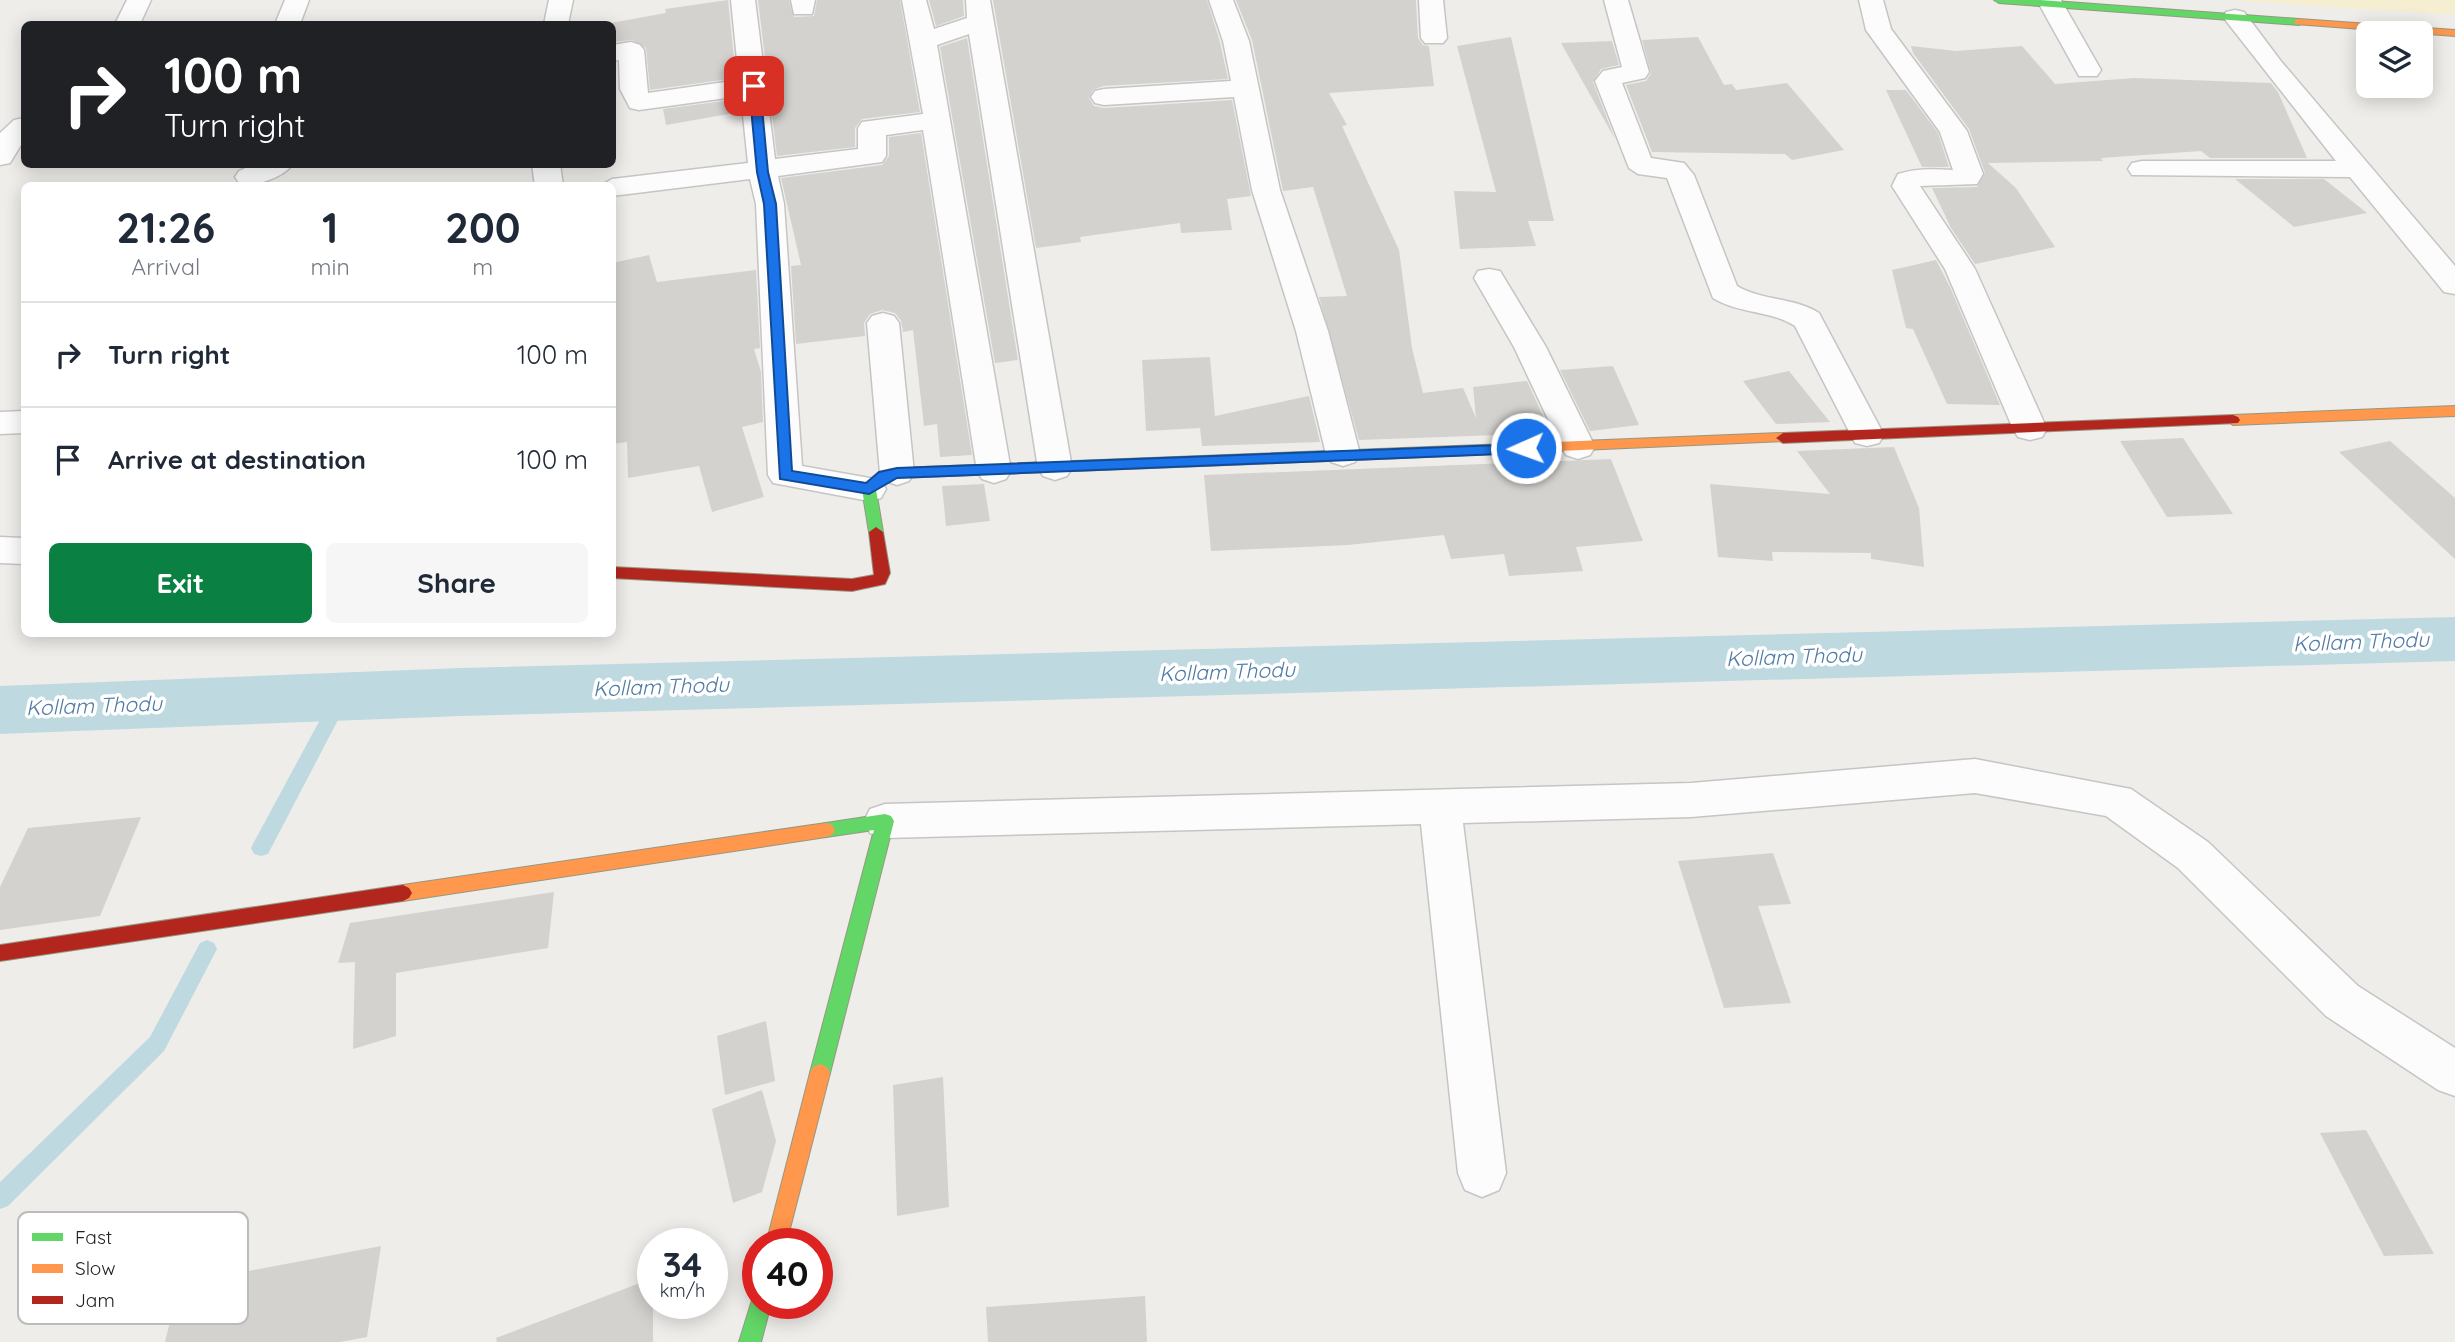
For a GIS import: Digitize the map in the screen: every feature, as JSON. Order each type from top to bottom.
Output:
[{"type":"street","points":[[129,21],[139,0]]},
{"type":"street","points":[[289,21],[297,0]]},
{"type":"street","points":[[557,21],[561,0]]},
{"type":"street","points":[[743,0],[763,172],[770,204],[785,475],[869,489]]},
{"type":"street","points":[[914,0],[937,111],[935,121],[994,471]]},
{"type":"street","points":[[1221,0],[1236,41],[1266,190],[1312,331],[1343,454]]},
{"type":"street","points":[[1431,0],[1434,38]]},
{"type":"street","points":[[1616,0],[1636,72],[1612,77],[1608,81],[1639,162],[1648,168],[1674,169],[1680,175],[1724,291],[1736,300],[1783,307],[1808,320],[1867,435]]},
{"type":"street","points":[[1871,0],[1879,30],[1953,131],[1969,174],[1967,178],[1955,179],[1916,177],[1908,180],[1906,186],[1960,269],[2030,429]]},
{"type":"street","points":[[1998,0],[2455,33]]},
{"type":"street","points":[[2051,4],[2088,69]]},
{"type":"street","points":[[924,41],[979,11],[1055,468]]},
{"type":"street","points":[[2235,17],[2455,285]]},
{"type":"street","points":[[616,52],[631,50],[633,89],[639,102],[754,86]]},
{"type":"street","points":[[1104,97],[1247,88]]},
{"type":"street","points":[[616,188],[763,172],[872,156],[872,128],[935,121]]},
{"type":"street","points":[[0,157],[7,141],[21,129]]},
{"type":"street","points":[[249,176],[269,168]]},
{"type":"street","points":[[2142,169],[2358,169]]},
{"type":"street","points":[[1489,278],[1530,347],[1578,447]]},
{"type":"street","points":[[883,323],[897,473]]},
{"type":"street","points":[[869,489],[884,476],[897,473],[2455,411]]},
{"type":"street","points":[[0,423],[21,422]]},
{"type":"street","points":[[616,572],[852,585],[880,580],[883,573],[869,489]]},
{"type":"street","points":[[0,550],[21,551]]},
{"type":"street","points":[[0,953],[885,821],[1691,800],[1975,776],[2116,801],[2193,855],[2342,1001],[2455,1074]]},
{"type":"street","points":[[1440,806],[1482,1173]]},
{"type":"street","points":[[780,1228],[885,821]]},
{"type":"street","points":[[750,1342],[756,1319]]},
{"type":"sand","points":[[2228,0],[2455,0],[2455,15]]},
{"type":"building","points":[[728,0],[736,78],[650,90],[646,48],[632,40],[616,42],[616,22],[666,13],[665,9]]},
{"type":"building","points":[[758,0],[789,0],[794,17],[814,16],[817,0],[900,0],[920,112],[862,119],[855,128],[855,147],[777,156]]},
{"type":"building","points":[[929,0],[963,0],[964,16],[936,26]]},
{"type":"building","points":[[993,0],[1207,0],[1228,79],[1103,86],[1093,90],[1089,98],[1094,106],[1104,108],[1232,100],[1251,196],[1227,199],[1232,230],[1181,233],[1180,223],[1080,237],[1081,242],[1036,248]]},
{"type":"building","points":[[1236,0],[1416,0],[1418,38],[1423,45],[1429,46],[1434,86],[1329,93],[1347,125],[1342,126],[1399,250],[1412,348],[1423,393],[1463,388],[1476,418],[1473,387],[1527,381],[1551,433],[1359,440],[1319,297],[1347,296],[1313,187],[1283,191],[1252,40]]},
{"type":"building","points":[[1511,37],[1554,221],[1528,221],[1536,246],[1460,249],[1454,191],[1496,192],[1457,46]]},
{"type":"building","points":[[1698,37],[1724,85],[1732,84],[1736,90],[1787,83],[1844,150],[1792,160],[1785,154],[1652,152],[1626,85],[1646,81],[1651,73],[1642,40]]},
{"type":"building","points":[[967,38],[1018,360],[995,363],[940,47]]},
{"type":"building","points":[[1612,41],[1619,65],[1601,69],[1593,82],[1615,139],[1561,43]]},
{"type":"building","points":[[1911,46],[1956,51],[2022,46],[2055,84],[2134,78],[2271,83],[2278,92],[2307,158],[2210,158],[2201,151],[2101,158],[2103,161],[1988,163],[2016,188],[2055,247],[1975,264],[1951,228],[1932,188],[1977,187],[1985,173],[1969,129],[1913,53]]},
{"type":"building","points":[[1886,90],[1906,90],[1938,133],[1949,167],[1922,167]]},
{"type":"building","points":[[739,99],[740,112],[666,125],[663,109]]},
{"type":"building","points":[[921,133],[972,455],[940,457],[937,424],[924,426],[913,330],[903,332],[901,321],[895,313],[882,310],[870,314],[864,323],[865,336],[796,344],[791,266],[801,265],[781,178],[882,165],[889,156],[889,137]]},
{"type":"building","points":[[2235,179],[2324,179],[2367,213],[2294,227]]},
{"type":"building","points":[[649,255],[657,282],[756,270],[760,348],[754,349],[761,372],[763,422],[742,427],[764,497],[712,512],[699,466],[628,478],[627,442],[616,443],[616,262]]},
{"type":"building","points":[[1936,260],[2000,405],[1947,404],[1913,329],[1906,328],[1892,270]]},
{"type":"building","points":[[1210,357],[1215,416],[1309,396],[1320,442],[1202,446],[1200,428],[1146,431],[1142,360]]},
{"type":"building","points":[[1613,366],[1639,425],[1590,431],[1560,370]]},
{"type":"building","points":[[1789,371],[1830,422],[1776,424],[1743,381]]},
{"type":"building","points":[[2183,438],[2233,514],[2167,517],[2120,441]]},
{"type":"building","points":[[2390,441],[2455,498],[2455,559],[2339,452]]},
{"type":"building","points":[[1894,447],[1919,508],[1924,567],[1871,559],[1871,553],[1772,552],[1773,561],[1718,557],[1710,484],[1830,494],[1797,451]]},
{"type":"building","points":[[1611,459],[1643,541],[1576,547],[1583,571],[1509,576],[1504,554],[1451,559],[1444,535],[1348,545],[1211,551],[1204,475]]},
{"type":"building","points":[[984,484],[990,521],[946,526],[942,486]]},
{"type":"building","points":[[141,817],[100,916],[0,930],[0,887],[28,828]]},
{"type":"building","points":[[1773,853],[1791,904],[1758,906],[1791,1003],[1724,1008],[1678,861]]},
{"type":"building","points":[[554,892],[548,948],[396,973],[396,1036],[353,1049],[355,962],[338,963],[350,923]]},
{"type":"building","points":[[766,1021],[775,1081],[725,1095],[717,1036]]},
{"type":"building","points":[[943,1077],[949,1207],[897,1216],[893,1085]]},
{"type":"building","points":[[762,1090],[776,1141],[762,1192],[733,1203],[712,1109]]},
{"type":"building","points":[[2366,1130],[2434,1254],[2384,1256],[2320,1133]]},
{"type":"building","points":[[381,1246],[367,1337],[340,1342],[165,1342],[169,1324],[248,1324],[248,1271]]},
{"type":"building","points":[[637,1284],[637,1319],[653,1319],[653,1342],[497,1342],[496,1338]]},
{"type":"building","points":[[1145,1296],[1147,1342],[988,1342],[986,1307]]},
{"type":"waterway","name":"Kollam Thodu","points":[[0,710],[461,692],[2455,639]]},
{"type":"waterway","points":[[261,848],[341,697]]},
{"type":"waterway","points":[[0,1198],[157,1044],[207,949]]},
{"type":"traffic: fast","points":[[1999,0],[2299,22]]},
{"type":"traffic: fast","points":[[876,532],[869,489],[884,476],[897,473],[1378,454]]},
{"type":"traffic: fast","points":[[820,1073],[885,821],[826,830]]},
{"type":"traffic: fast","points":[[750,1342],[756,1319]]},
{"type":"traffic: slow","points":[[2299,22],[2455,33]]},
{"type":"traffic: slow","points":[[2233,420],[2455,411]]},
{"type":"traffic: slow","points":[[1378,454],[1783,438]]},
{"type":"traffic: slow","points":[[403,893],[826,830]]},
{"type":"traffic: slow","points":[[780,1228],[820,1073]]},
{"type":"traffic: jam","points":[[1783,438],[2233,420]]},
{"type":"traffic: jam","points":[[616,572],[852,585],[880,580],[883,573],[876,532]]},
{"type":"traffic: jam","points":[[0,953],[403,893]]},
{"type":"route","points":[[754,86],[763,172],[770,204],[780,441],[785,475],[869,489],[884,476],[897,473],[1526,448]]}]
